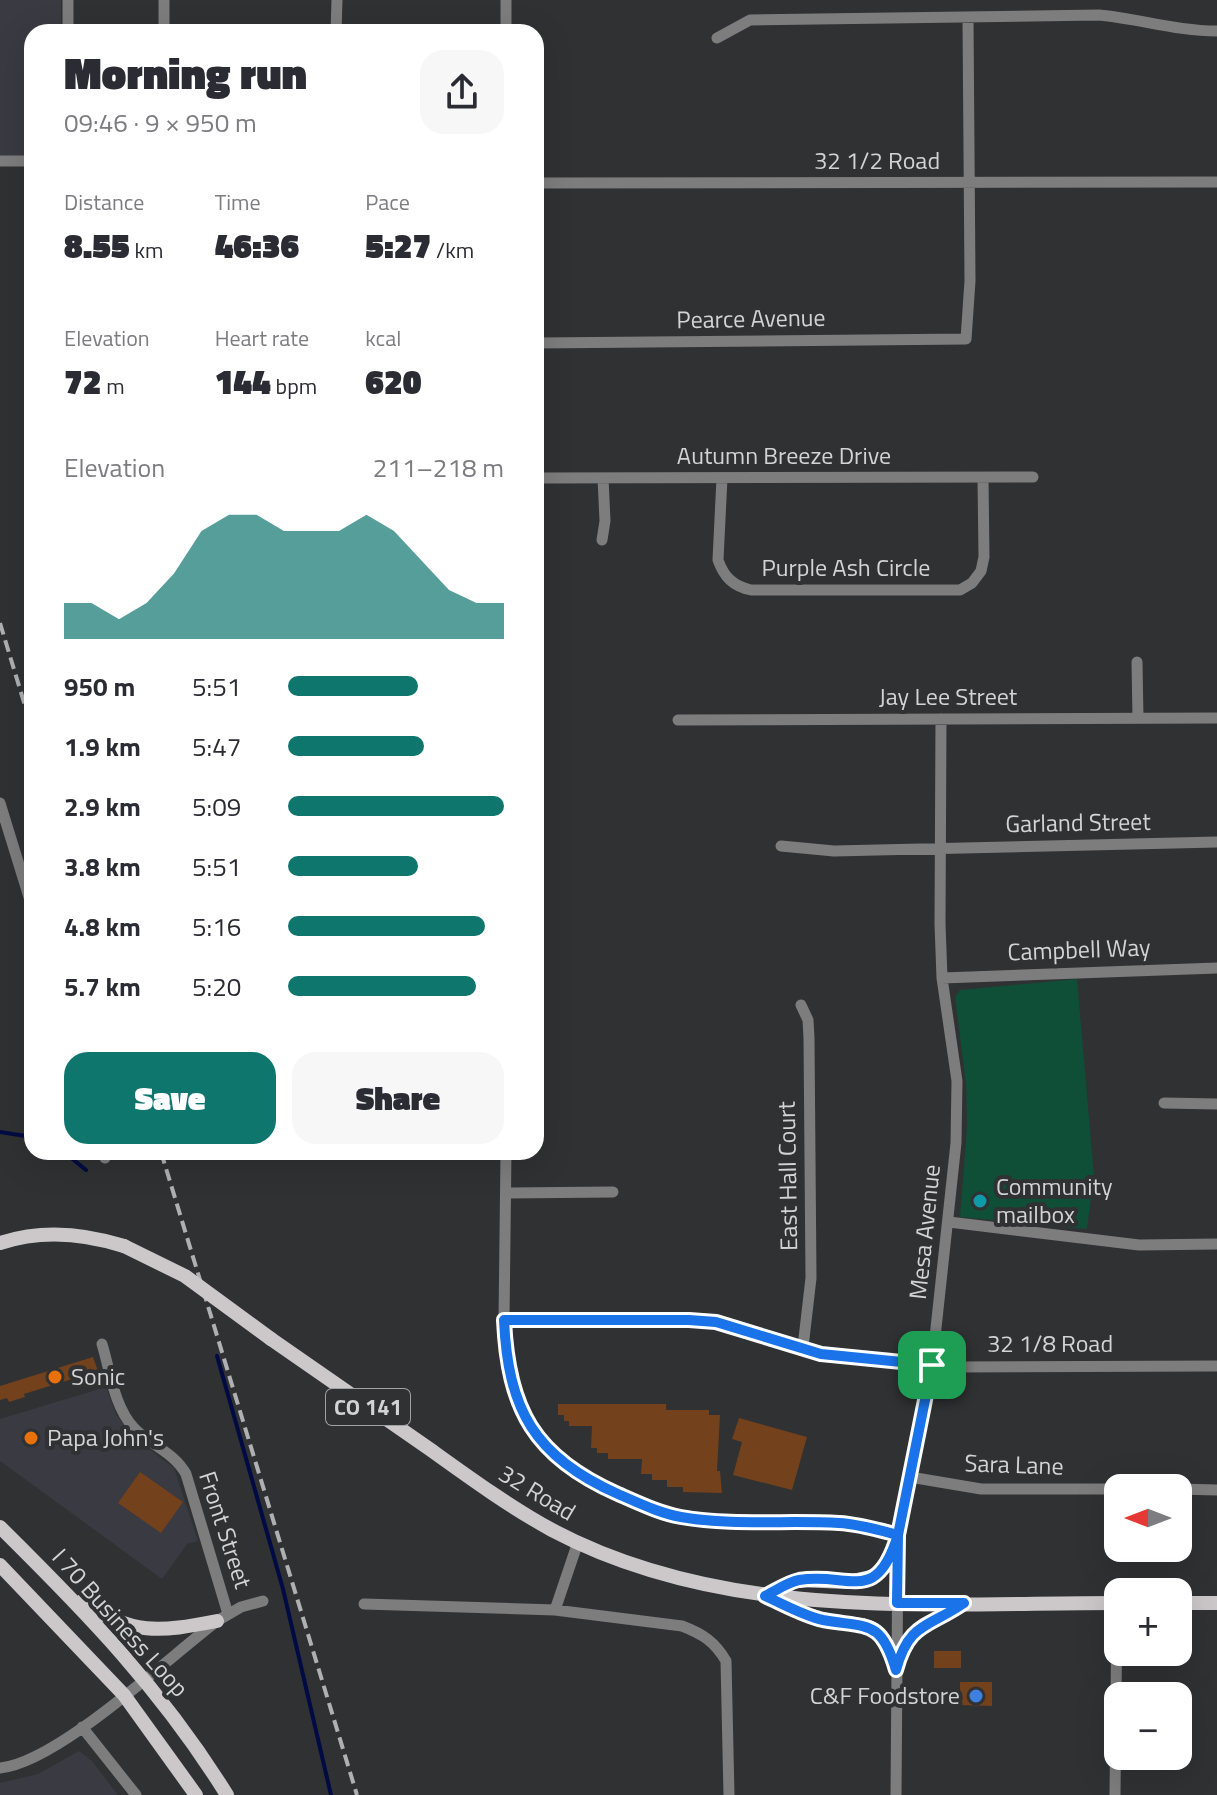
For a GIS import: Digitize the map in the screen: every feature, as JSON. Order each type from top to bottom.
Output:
[{"type":"main road","name":"32 Road","points":[[0,1243],[53,1234],[99,1238],[124,1246],[185,1276],[488,1489],[578,1542],[660,1573],[765,1596],[897,1603],[1104,1603]]},
{"type":"main road","name":"I 70 Business Loop","points":[[0,1527],[146,1678],[227,1795]]},
{"type":"main road","points":[[765,1596],[798,1580],[848,1582],[875,1576],[890,1558],[898,1535]]},
{"type":"main road","name":"I 70 Business Loop","points":[[0,1565],[124,1695],[196,1795]]},
{"type":"main road","points":[[58,1584],[96,1611],[135,1629],[162,1630],[223,1618]]},
{"type":"main road","points":[[765,1596],[820,1620],[863,1623],[873,1628],[886,1641],[896,1670]]},
{"type":"main road","points":[[896,1670],[911,1634],[964,1603]]},
{"type":"main road","points":[[1192,1603],[1217,1603]]},
{"type":"street","points":[[68,0],[68,24]]},
{"type":"street","points":[[164,0],[164,24]]},
{"type":"street","points":[[336,24],[337,0]]},
{"type":"street","points":[[506,0],[506,24]]},
{"type":"street","points":[[717,38],[750,20],[1099,15],[1138,19],[1181,31],[1217,31]]},
{"type":"street","points":[[968,19],[969,184]]},
{"type":"street","points":[[0,161],[24,161]]},
{"type":"street","name":"32 1/2 Road","points":[[544,183],[1217,182]]},
{"type":"street","name":"Pearce Avenue","points":[[544,343],[966,339],[970,281],[969,184]]},
{"type":"street","name":"Autumn Breeze Drive","points":[[544,478],[1033,477]]},
{"type":"street","points":[[602,540],[605,521],[603,478]]},
{"type":"street","name":"Purple Ash Circle","points":[[722,478],[718,560],[723,572],[737,587],[751,590],[883,592],[960,590],[972,583],[981,571],[984,557],[983,478]]},
{"type":"street","points":[[1137,662],[1138,718]]},
{"type":"street","name":"Jay Lee Street","points":[[678,720],[1217,718]]},
{"type":"street","name":"Mesa Avenue","points":[[896,1795],[898,1535],[932,1365],[956,1143],[957,1081],[942,978],[941,719]]},
{"type":"street","points":[[0,803],[24,881]]},
{"type":"street","name":"Garland Street","points":[[781,846],[834,851],[1217,842]]},
{"type":"street","name":"Campbell Way","points":[[942,978],[1217,968]]},
{"type":"street","name":"East Hall Court","points":[[801,1005],[808,1020],[809,1038],[811,1278],[803,1347]]},
{"type":"street","points":[[1164,1103],[1217,1104]]},
{"type":"street","points":[[506,1160],[504,1320],[508,1372],[520,1411],[548,1450],[585,1478],[648,1507],[680,1516],[841,1523],[898,1535]]},
{"type":"street","points":[[506,1193],[613,1192]]},
{"type":"street","points":[[949,1222],[1139,1245],[1217,1244]]},
{"type":"street","name":"32 1/8 Road","points":[[504,1320],[716,1322],[821,1354],[932,1365],[1217,1366]]},
{"type":"street","name":"Front Street","points":[[102,1344],[126,1417],[144,1437],[180,1463],[186,1474],[223,1618]]},
{"type":"street","name":"Sara Lane","points":[[910,1477],[981,1489],[1104,1489]]},
{"type":"street","points":[[1192,1489],[1217,1490]]},
{"type":"street","points":[[555,1610],[578,1542]]},
{"type":"street","points":[[0,1768],[36,1758],[82,1727],[223,1618],[263,1601]]},
{"type":"street","points":[[364,1604],[555,1610],[682,1626],[702,1633],[718,1646],[726,1661],[729,1795]]},
{"type":"street","points":[[1115,1795],[1116,1666]]},
{"type":"street","points":[[82,1727],[136,1795]]},
{"type":"shaded area","points":[[0,0],[61,0],[61,24],[24,24],[24,156],[0,156]]},
{"type":"shaded area","points":[[106,1387],[116,1414],[131,1435],[174,1468],[198,1541],[187,1544],[162,1579],[0,1461],[0,1419]]},
{"type":"shaded area","points":[[79,1751],[92,1761],[118,1795],[0,1795],[0,1783],[38,1774]]},
{"type":"green space","points":[[1077,979],[1094,1176],[1087,1229],[960,1217],[967,1126],[966,1084],[955,997],[960,990]]},
{"type":"building","name":"Sonic","points":[[93,1357],[98,1371],[24,1394],[25,1397],[9,1402],[7,1398],[0,1400],[0,1386]]},
{"type":"building","points":[[558,1404],[666,1404],[666,1410],[709,1410],[709,1415],[720,1415],[717,1471],[720,1471],[722,1493],[683,1492],[683,1487],[667,1487],[667,1480],[652,1480],[652,1474],[641,1474],[642,1459],[608,1459],[608,1453],[597,1453],[597,1448],[591,1448],[592,1426],[569,1426],[569,1421],[564,1421],[564,1415],[558,1415]]},
{"type":"building","points":[[739,1418],[807,1437],[792,1490],[733,1475],[742,1442],[732,1439]]},
{"type":"building","points":[[140,1472],[183,1502],[161,1533],[118,1503]]},
{"type":"building","points":[[934,1651],[961,1651],[961,1668],[934,1668]]},
{"type":"building","name":"C&F Foodstore","points":[[960,1682],[992,1682],[992,1706],[960,1705]]},
{"type":"waterway","points":[[0,1132],[24,1136]]},
{"type":"waterway","points":[[74,1160],[86,1170]]},
{"type":"waterway","points":[[217,1356],[283,1589],[331,1795]]},
{"type":"railway","points":[[0,623],[24,702]]},
{"type":"railway","points":[[163,1160],[357,1795]]},
{"type":"place","name":"Community mailbox","points":[[980,1201]]},
{"type":"place","name":"Sonic","points":[[55,1377]]},
{"type":"place","name":"Papa John's","points":[[31,1438]]},
{"type":"place","name":"C&F Foodstore","points":[[976,1696]]},
{"type":"route","points":[[932,1365],[821,1354],[716,1322],[504,1320],[508,1372],[520,1411],[548,1450],[585,1478],[648,1507],[696,1519],[841,1523],[898,1535],[890,1558],[875,1576],[848,1582],[798,1580],[765,1596],[820,1620],[863,1623],[873,1628],[890,1648],[896,1670],[905,1641],[911,1634],[964,1603],[897,1603],[898,1535],[932,1365]]}]
